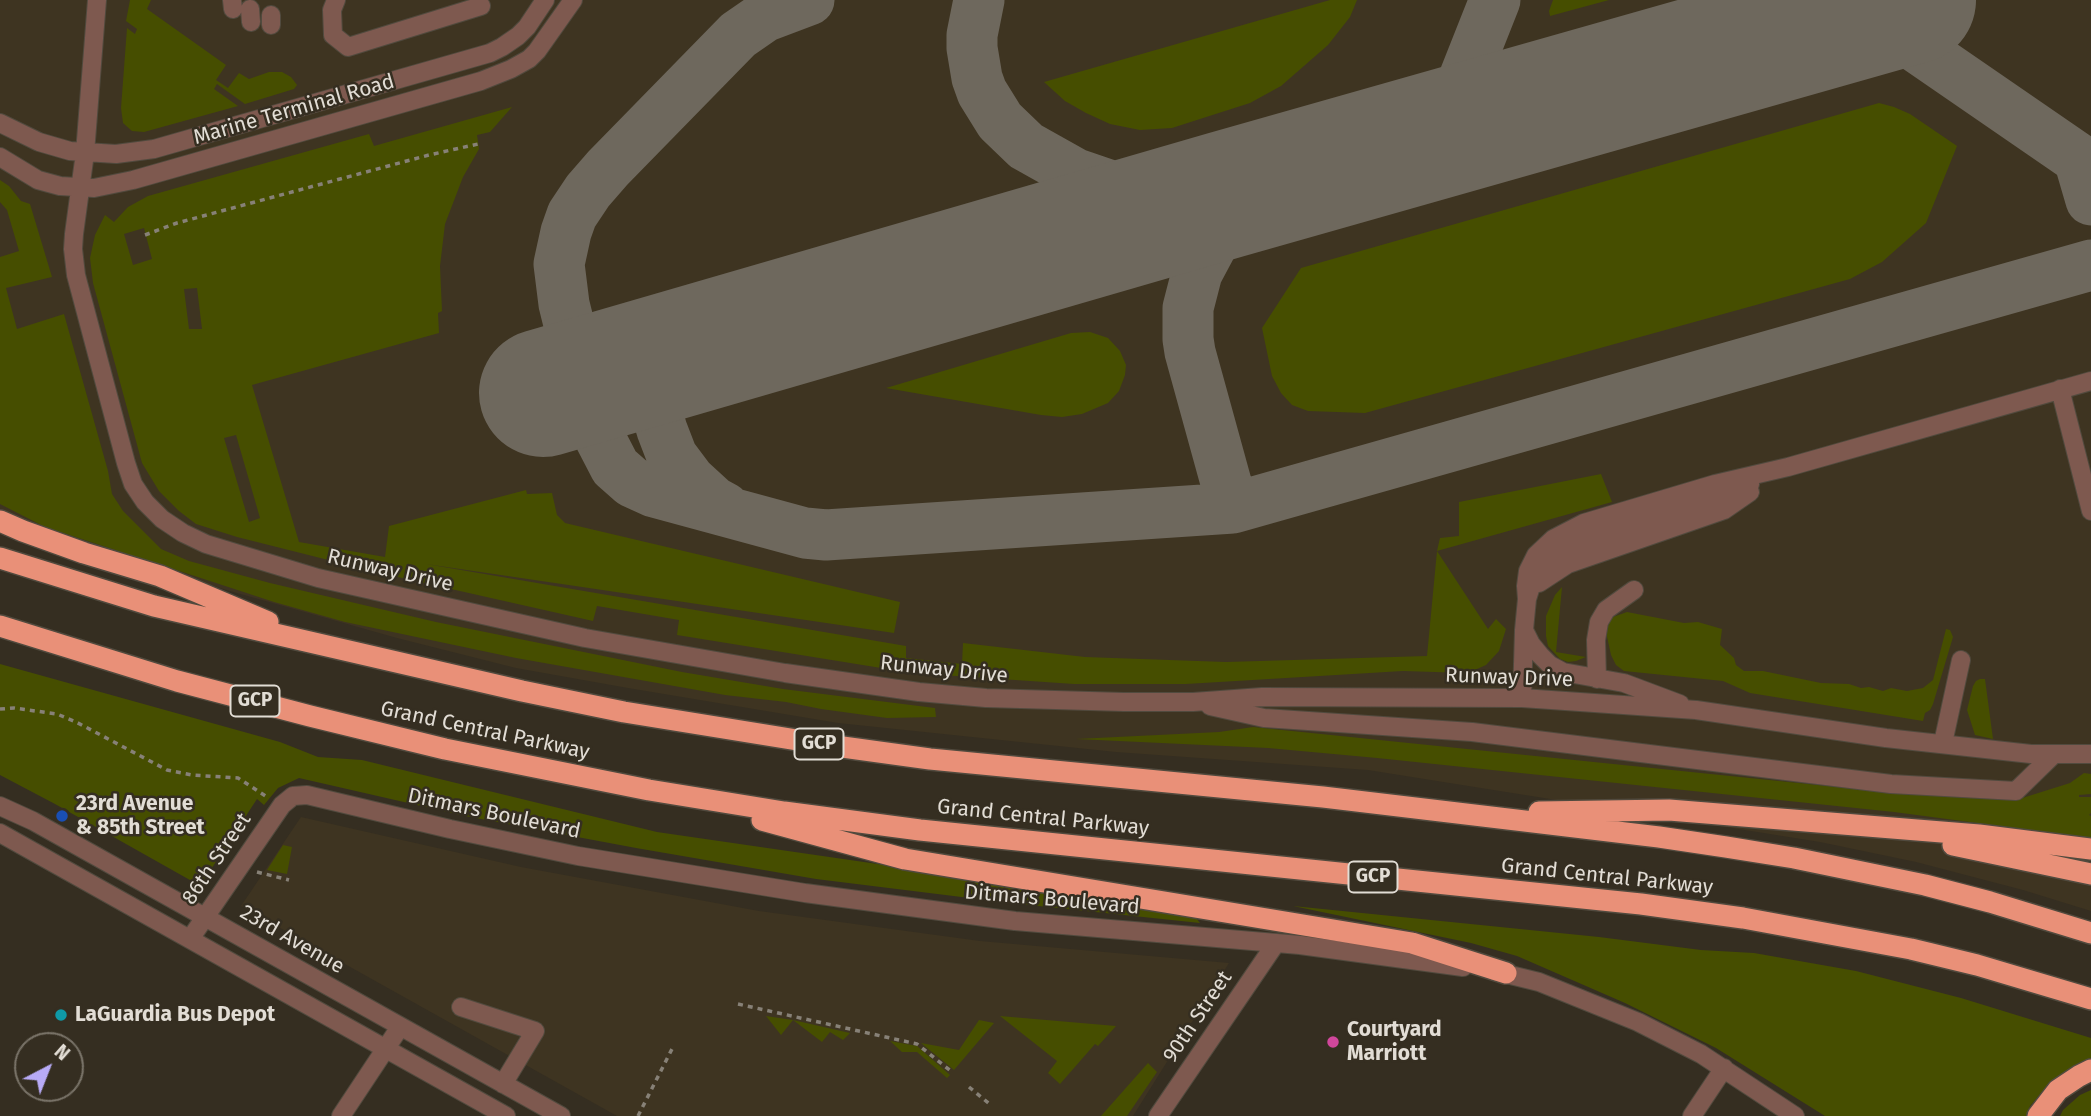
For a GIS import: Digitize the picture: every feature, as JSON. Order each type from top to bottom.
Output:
[{"type":"highway","points":[[0,521],[84,554],[160,576],[322,645]]},
{"type":"highway","name":"Grand Central Parkway","points":[[0,558],[154,606],[585,704],[828,745],[1659,837],[1794,858],[1925,885],[2091,933]]},
{"type":"highway","name":"Grand Central Parkway","points":[[0,625],[177,681],[310,716],[459,752],[649,790],[932,832],[1627,903],[1743,918],[1911,949],[1977,965],[2091,999]]},
{"type":"highway","points":[[649,790],[905,859],[1412,943],[1506,973]]},
{"type":"highway","points":[[1459,813],[1640,809],[1979,835],[2091,849]]},
{"type":"highway","points":[[1789,821],[1970,848],[2091,874]]},
{"type":"highway","points":[[2038,1116],[2058,1090],[2091,1070]]},
{"type":"street","name":"Runway Drive","points":[[97,0],[85,153],[73,249],[76,275],[128,473],[138,492],[153,510],[172,527],[195,540],[318,578],[585,638],[854,683],[986,698],[1125,702],[1193,702],[1262,697],[1522,698],[1696,710],[1886,738],[2031,754],[2091,754]]},
{"type":"street","points":[[336,0],[332,10],[333,34],[348,47],[481,6]]},
{"type":"street","name":"Marine Terminal Road","points":[[0,123],[39,142],[85,153],[140,152],[490,53],[527,27],[545,0]]},
{"type":"street","name":"Marine Terminal Road","points":[[0,157],[38,180],[60,186],[80,188],[119,184],[481,81],[511,69],[537,51],[573,0]]},
{"type":"street","points":[[313,104],[319,127]]},
{"type":"street","points":[[1522,698],[1528,571],[1536,555],[1569,529],[1715,484],[1788,467],[2091,381]]},
{"type":"street","points":[[2060,389],[2083,447],[2091,511]]},
{"type":"street","points":[[1527,599],[1539,583],[1567,564],[1724,510],[1788,467]]},
{"type":"street","points":[[1597,679],[1596,640],[1599,622],[1606,610],[1634,590]]},
{"type":"street","points":[[1524,630],[1531,643],[1550,665],[1563,672],[1624,683],[1696,710]]},
{"type":"street","points":[[1944,743],[1961,660]]},
{"type":"street","points":[[1193,702],[1264,718],[1472,732],[1891,784],[2016,791],[2053,755]]},
{"type":"street","name":"Ditmars Boulevard","points":[[275,802],[307,795],[578,856],[876,904],[1015,921],[1389,955],[1506,973],[1539,982],[1603,1007],[1669,1038],[1724,1068],[1795,1116]]},
{"type":"street","name":"86th Street","points":[[190,939],[238,869],[275,802]]},
{"type":"street","name":"23rd Avenue","points":[[3,813],[33,821],[561,1116]]},
{"type":"street","points":[[0,833],[506,1116]]},
{"type":"street","name":"90th Street","points":[[1158,1116],[1276,943]]},
{"type":"street","points":[[461,1007],[535,1031],[503,1084]]},
{"type":"street","points":[[341,1116],[400,1027]]},
{"type":"street","points":[[1692,1116],[1724,1068]]},
{"type":"path","points":[[145,235],[177,223],[478,144]]},
{"type":"path","points":[[0,709],[14,708],[57,714],[167,770],[192,775],[238,778],[275,802]]},
{"type":"path","points":[[238,869],[289,880]]},
{"type":"path","points":[[738,1004],[917,1044],[952,1072]]},
{"type":"path","points":[[638,1116],[673,1047]]},
{"type":"path","points":[[969,1087],[992,1106]]},
{"type":"shaded area","points":[[0,0],[2091,0],[2091,911],[1916,862],[1820,842],[1368,770],[1116,752],[838,723],[516,668],[397,638],[74,544],[0,511]]},
{"type":"shaded area","points":[[301,817],[521,867],[759,911],[980,941],[1229,963],[1133,1116],[617,1116],[241,906]]},
{"type":"green space","points":[[130,0],[151,0],[147,9],[226,65],[216,80],[228,88],[239,73],[249,79],[269,72],[282,72],[291,77],[297,85],[294,89],[245,104],[217,84],[214,89],[238,106],[144,132],[132,131],[123,123],[121,108],[127,28],[135,34],[137,29],[126,21]]},
{"type":"green space","points":[[1330,0],[1357,0],[1350,17],[1328,45],[1281,86],[1250,103],[1172,128],[1140,130],[1110,124],[1065,101],[1044,82]]},
{"type":"green space","points":[[1553,0],[1609,0],[1550,16]]},
{"type":"green space","points":[[1879,103],[1910,114],[1957,146],[1926,223],[1882,262],[1850,279],[1365,413],[1308,411],[1292,405],[1281,393],[1272,376],[1262,328],[1301,268]]},
{"type":"green space","points":[[512,107],[490,132],[477,135],[479,149],[463,177],[445,224],[440,266],[442,311],[438,313],[439,333],[252,385],[299,542],[385,557],[389,526],[526,490],[527,494],[552,493],[557,515],[565,523],[900,602],[894,633],[426,564],[906,646],[906,658],[962,664],[963,643],[1085,657],[1226,662],[1427,656],[1437,551],[1488,629],[1496,619],[1506,629],[1499,651],[1486,665],[1466,673],[1403,671],[1186,684],[1074,684],[912,673],[677,635],[679,620],[597,606],[593,621],[380,573],[196,524],[159,491],[142,463],[93,283],[90,258],[95,235],[105,215],[114,222],[128,207],[148,196],[369,134],[374,146]],"holes":[[[144,228],[152,259],[133,265],[124,234]],[[197,288],[202,329],[189,329],[184,289]],[[236,435],[260,518],[249,522],[224,438]]]},
{"type":"green space","points":[[0,180],[9,186],[21,201],[30,204],[52,277],[6,288],[17,329],[64,314],[112,494],[123,511],[161,549],[189,561],[270,583],[436,622],[682,672],[783,689],[935,708],[936,717],[887,718],[725,695],[516,658],[345,622],[274,602],[45,527],[0,504],[0,257],[19,251],[7,210],[0,202]]},
{"type":"green space","points":[[1090,332],[1108,338],[1120,351],[1126,365],[1119,391],[1108,403],[1082,414],[1062,417],[1041,415],[886,388],[1071,333]]},
{"type":"green space","points":[[1601,474],[1612,502],[1437,551],[1440,538],[1459,536],[1459,502]]},
{"type":"green space","points":[[1562,587],[1556,652],[1586,657],[1576,661],[1560,659],[1548,646],[1546,636],[1546,616],[1555,595]]},
{"type":"green space","points":[[1627,612],[1684,623],[1698,622],[1722,629],[1720,645],[1744,671],[1763,671],[1821,683],[1849,684],[1883,691],[1891,688],[1907,691],[1923,688],[1933,680],[1946,629],[1950,630],[1953,637],[1933,704],[1925,713],[1923,721],[1750,693],[1723,681],[1624,671],[1616,665],[1611,655],[1606,632],[1607,622]]},
{"type":"green space","points":[[0,664],[280,742],[318,757],[362,760],[657,832],[1193,914],[1200,923],[816,879],[465,816],[299,778],[278,788],[264,805],[257,799],[200,885],[0,775]]},
{"type":"green space","points":[[1980,679],[1985,679],[1993,739],[1975,735],[1967,710],[1973,686]]},
{"type":"green space","points":[[1253,727],[1886,792],[2016,800],[2070,783],[2084,773],[2091,774],[2091,794],[2079,797],[2091,797],[2091,838],[1894,812],[1377,758],[1268,748],[1076,739],[1219,732]]},
{"type":"green space","points":[[283,845],[292,847],[287,874],[267,870]]},
{"type":"green space","points":[[1293,906],[1701,950],[1754,953],[1856,971],[1961,998],[2091,1038],[2091,1058],[2048,1085],[2030,1106],[2026,1116],[1825,1116],[1716,1048],[1625,1003],[1517,956],[1471,943]]},
{"type":"green space","points":[[766,1016],[793,1020],[781,1035]]},
{"type":"green space","points":[[1000,1016],[1116,1026],[1098,1046],[1095,1044],[1060,1084],[1048,1073],[1057,1061]]},
{"type":"green space","points":[[793,1020],[850,1033],[843,1040],[830,1032],[822,1042]]},
{"type":"green space","points":[[979,1020],[994,1023],[954,1070],[921,1043],[959,1050]]},
{"type":"green space","points":[[890,1041],[917,1046],[950,1075],[947,1078],[917,1052],[902,1052]]},
{"type":"green space","points":[[1148,1063],[1157,1072],[1127,1116],[1101,1116]]},
{"type":"green space","points":[[2091,1090],[2091,1116],[2060,1116],[2080,1095]]},
{"type":"taxiway","points":[[809,0],[764,17],[738,35],[608,168],[572,215],[559,264],[564,304],[583,381],[601,440],[615,467],[632,482],[654,492],[805,533],[826,535],[1233,508],[2091,265]]},
{"type":"taxiway","points":[[979,0],[972,35],[977,78],[982,92],[1000,121],[1026,146],[1076,174],[1114,187],[1157,194],[1225,195]]},
{"type":"taxiway","points":[[1442,134],[1495,0]]},
{"type":"taxiway","points":[[1848,0],[2079,159],[2091,200]]},
{"type":"taxiway","points":[[1233,508],[1190,352],[1188,308],[1197,273],[1213,243],[1234,216],[1287,178]]},
{"type":"taxiway","points":[[642,364],[672,456],[690,480],[714,502],[725,508]]},
{"type":"runway","points":[[543,393],[1225,195],[1912,0]]},
{"type":"place","name":"23rd Avenue & 85th Street","points":[[62,816]]},
{"type":"place","name":"LaGuardia Bus Depot","points":[[61,1015]]},
{"type":"place","name":"Courtyard Marriott","points":[[1333,1042]]}]
